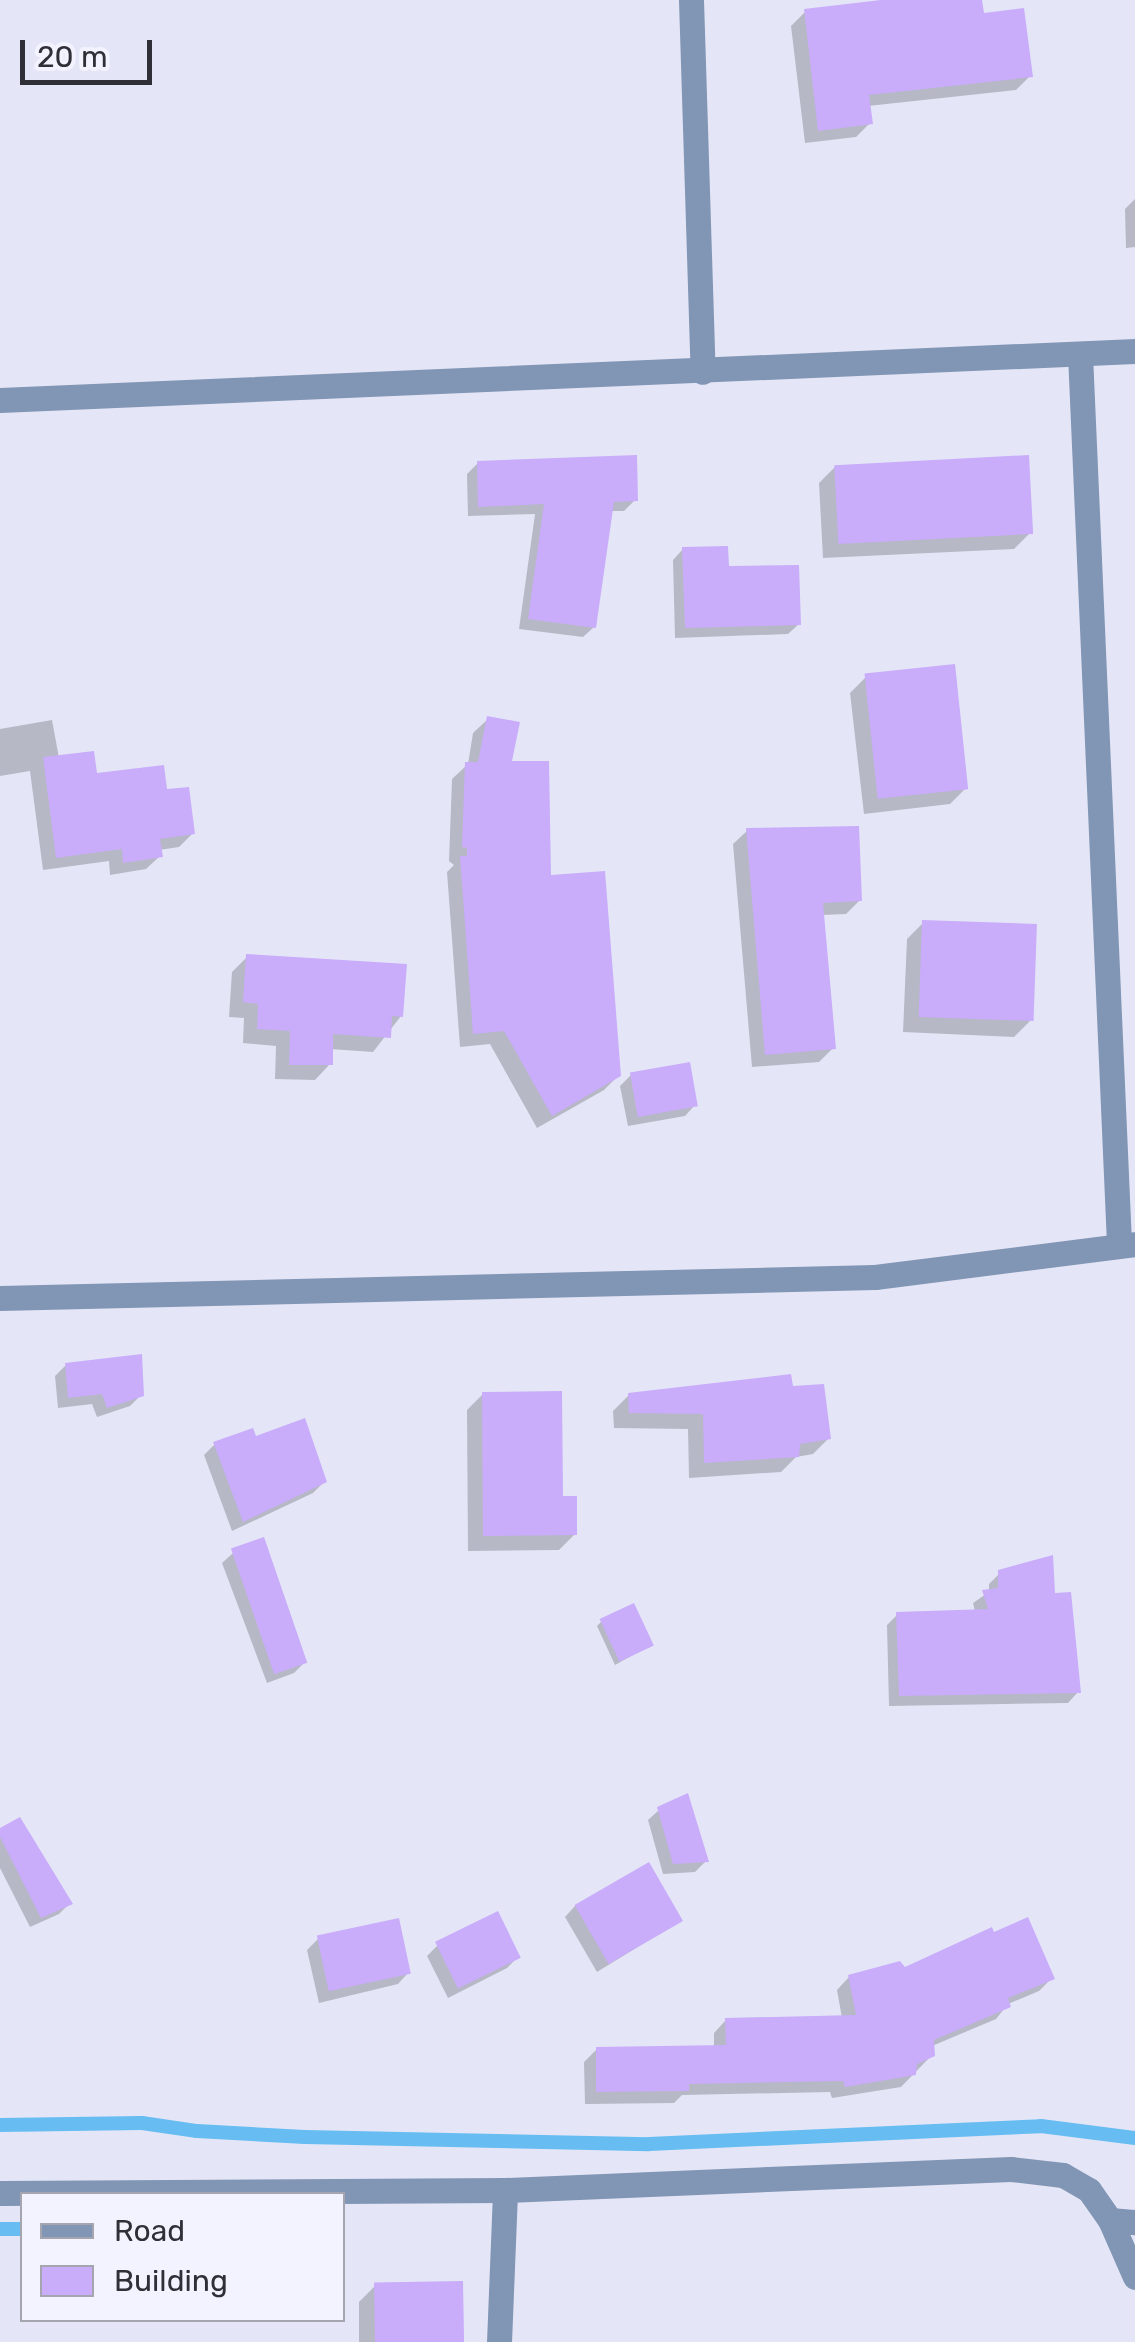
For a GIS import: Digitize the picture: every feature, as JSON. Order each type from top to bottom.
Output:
[{"type":"street","points":[[691,0],[703,372]]},
{"type":"street","points":[[0,400],[1135,351]]},
{"type":"street","points":[[0,1298],[875,1277],[1127,1244],[1080,354]]},
{"type":"street","points":[[168,2192],[505,2190],[1011,2168],[1063,2175],[1089,2190],[1122,2221],[1135,2277]]},
{"type":"street","points":[[499,2342],[505,2190]]},
{"type":"building","points":[[881,0],[982,0],[984,13],[1024,8],[1033,77],[869,95],[873,124],[818,131],[804,9]]},
{"type":"building","points":[[637,455],[638,501],[614,502],[596,628],[528,619],[544,504],[478,507],[477,461]]},
{"type":"building","points":[[1029,455],[1033,534],[838,544],[834,465]]},
{"type":"building","points":[[728,546],[729,566],[799,565],[801,625],[685,628],[682,547]]},
{"type":"building","points":[[955,664],[968,789],[878,799],[864,674]]},
{"type":"building","points":[[487,716],[520,722],[512,761],[549,761],[551,875],[605,871],[621,1076],[552,1116],[504,1031],[473,1034],[460,856],[467,856],[467,848],[462,847],[465,762],[478,762]]},
{"type":"building","points":[[94,751],[97,773],[164,765],[167,789],[189,787],[195,834],[160,839],[163,857],[123,863],[122,849],[56,858],[43,757]]},
{"type":"building","points":[[859,826],[862,901],[823,903],[836,1049],[765,1055],[746,828]]},
{"type":"building","points":[[922,920],[1037,924],[1034,1021],[919,1017]]},
{"type":"building","points":[[246,954],[407,964],[403,1017],[392,1016],[391,1038],[333,1034],[333,1065],[289,1065],[290,1031],[257,1029],[258,1004],[243,1002]]},
{"type":"building","points":[[690,1062],[698,1106],[638,1117],[630,1073]]},
{"type":"building","points":[[142,1354],[144,1396],[107,1408],[102,1394],[68,1398],[65,1363]]},
{"type":"building","points":[[791,1374],[793,1386],[824,1384],[831,1439],[800,1444],[799,1457],[704,1463],[703,1414],[629,1413],[628,1393]]},
{"type":"building","points":[[562,1391],[563,1496],[577,1496],[577,1535],[483,1536],[482,1392]]},
{"type":"building","points":[[305,1418],[327,1482],[243,1522],[213,1442],[253,1428],[256,1436]]},
{"type":"building","points":[[264,1537],[307,1663],[274,1674],[231,1548]]},
{"type":"building","points":[[1053,1555],[1055,1593],[1071,1592],[1081,1693],[899,1696],[896,1612],[988,1609],[982,1590],[998,1588],[998,1570]]},
{"type":"building","points":[[634,1603],[654,1646],[619,1662],[600,1619]]},
{"type":"building","points":[[688,1793],[709,1862],[673,1864],[657,1807]]},
{"type":"building","points":[[20,1817],[73,1904],[41,1918],[0,1837],[0,1828]]},
{"type":"building","points":[[649,1862],[683,1921],[609,1964],[575,1905]]},
{"type":"building","points":[[498,1911],[521,1958],[458,1988],[435,1942]]},
{"type":"building","points":[[1028,1917],[1055,1979],[1008,1998],[1011,2007],[934,2040],[935,2056],[917,2064],[916,2075],[845,2087],[843,2081],[689,2084],[689,2091],[596,2092],[596,2047],[726,2045],[725,2018],[856,2015],[848,1975],[900,1961],[905,1967],[992,1927],[994,1932]]},
{"type":"building","points":[[399,1918],[411,1974],[329,1991],[317,1935]]},
{"type":"building","points":[[463,2281],[464,2342],[375,2342],[374,2283]]},
{"type":"waterway","points":[[0,2125],[142,2123],[197,2131],[305,2137],[649,2144],[1041,2126],[1135,2138]]},
{"type":"waterway","points":[[0,2229],[20,2229]]}]
